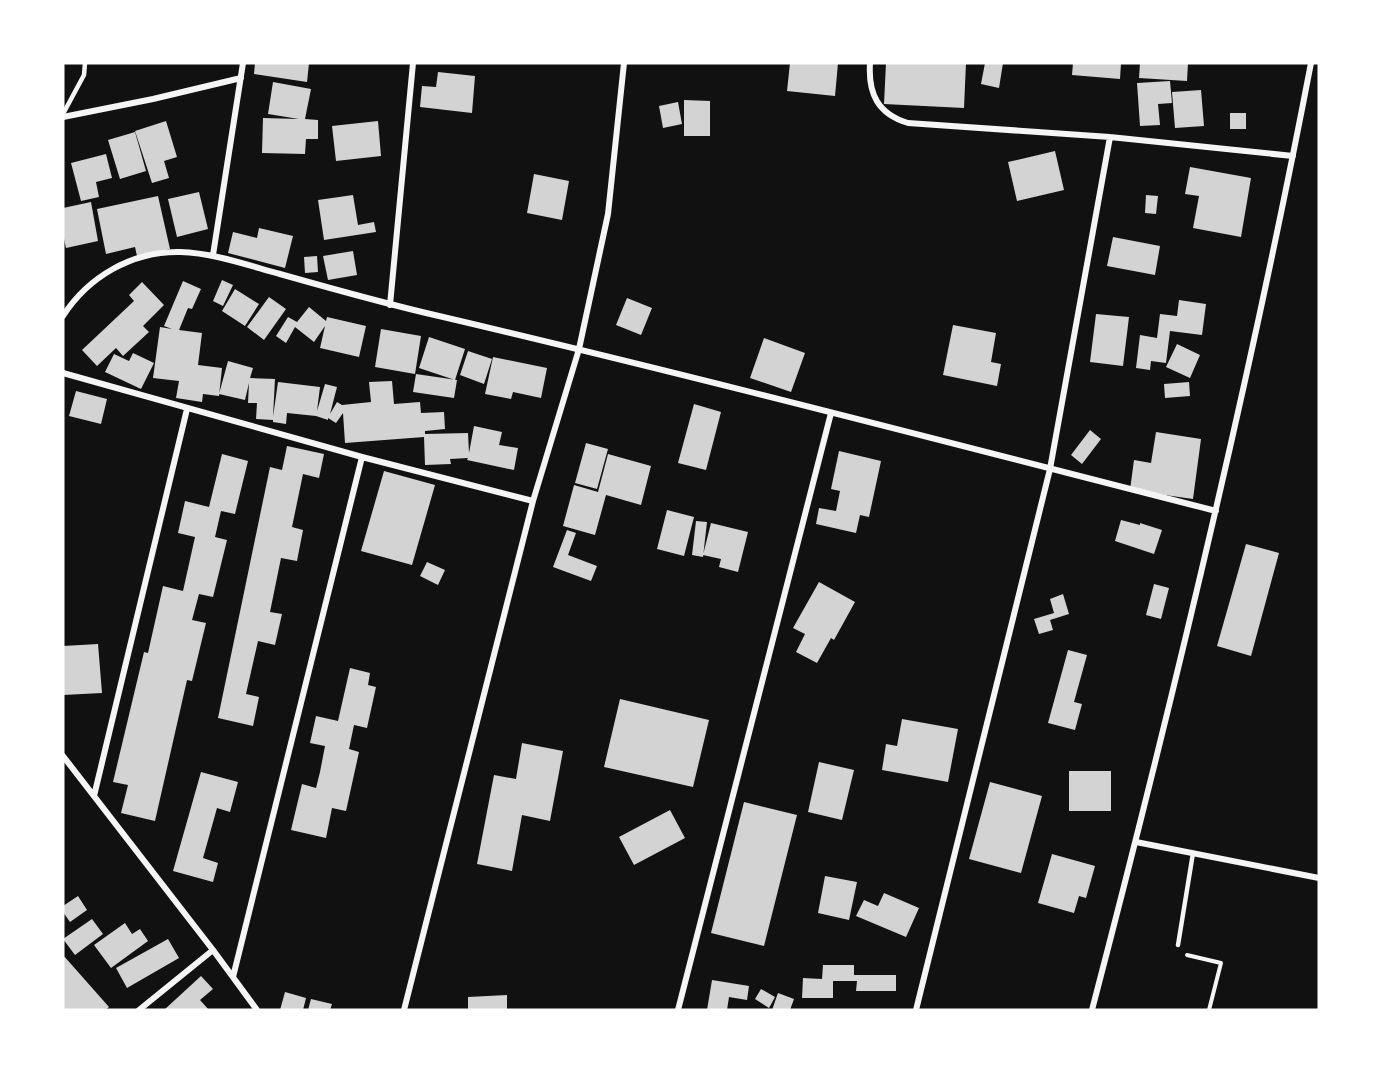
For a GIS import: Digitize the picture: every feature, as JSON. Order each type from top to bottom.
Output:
[{"type":"street","points":[[213,255],[243,63]]},
{"type":"street","points":[[390,304],[413,63]]},
{"type":"street","points":[[404,1010],[533,501],[579,349],[608,214],[624,63]]},
{"type":"street","points":[[870,63],[869,77],[875,98],[888,115],[908,123],[1110,137],[1293,156]]},
{"type":"street","points":[[1092,1010],[1136,842],[1216,511],[1311,63]]},
{"type":"street","points":[[63,116],[153,99],[242,78]]},
{"type":"street","points":[[916,1010],[1050,469],[1110,137]]},
{"type":"street","points":[[63,316],[80,293],[94,281],[125,262],[160,253],[213,255],[390,304],[579,349],[1216,511]]},
{"type":"street","points":[[63,373],[362,457],[533,501]]},
{"type":"street","points":[[94,796],[187,409]]},
{"type":"street","points":[[678,1010],[831,413]]},
{"type":"street","points":[[233,977],[362,457]]},
{"type":"street","points":[[63,756],[257,1010]]},
{"type":"street","points":[[1136,842],[1319,878]]},
{"type":"street","points":[[139,1010],[213,950]]},
{"type":"lane","points":[[63,116],[84,75],[85,63]]},
{"type":"lane","points":[[1178,945],[1193,853]]},
{"type":"path","points":[[1178,945],[1176,952],[1221,963],[1209,1010]]},
{"type":"building","points":[[255,63],[309,63],[307,82],[254,74]]},
{"type":"building","points":[[790,63],[838,63],[835,96],[787,91]]},
{"type":"building","points":[[886,63],[966,63],[964,108],[884,104]]},
{"type":"building","points":[[985,63],[1003,63],[999,88],[981,84]]},
{"type":"building","points":[[1073,63],[1121,63],[1120,79],[1072,75]]},
{"type":"building","points":[[1140,63],[1188,63],[1187,81],[1139,78]]},
{"type":"building","points":[[438,72],[475,76],[472,113],[420,107],[422,86],[436,87]]},
{"type":"building","points":[[1170,81],[1172,103],[1158,104],[1160,125],[1140,126],[1137,83]]},
{"type":"building","points":[[273,82],[311,89],[305,119],[318,120],[318,139],[306,139],[305,154],[262,153],[263,118],[299,119],[268,114]]},
{"type":"building","points":[[1201,90],[1204,126],[1175,128],[1172,92]]},
{"type":"building","points":[[684,100],[710,101],[710,136],[684,136]]},
{"type":"building","points":[[678,102],[682,124],[663,128],[659,106]]},
{"type":"building","points":[[1230,113],[1246,113],[1246,129],[1230,129]]},
{"type":"building","points":[[166,121],[177,157],[164,161],[169,178],[152,183],[135,131]]},
{"type":"building","points":[[378,121],[381,156],[336,161],[332,126]]},
{"type":"building","points":[[135,132],[146,171],[120,179],[108,140]]},
{"type":"building","points":[[1055,151],[1064,190],[1017,201],[1008,162]]},
{"type":"building","points":[[106,154],[112,178],[96,182],[99,197],[81,201],[71,163]]},
{"type":"building","points":[[1190,167],[1251,178],[1241,237],[1193,228],[1199,196],[1185,194]]},
{"type":"building","points":[[534,174],[569,181],[562,220],[527,213]]},
{"type":"building","points":[[199,192],[208,229],[177,237],[168,199]]},
{"type":"building","points":[[353,195],[358,225],[374,222],[376,232],[324,240],[318,200]]},
{"type":"building","points":[[1146,195],[1158,196],[1156,214],[1145,213]]},
{"type":"building","points":[[158,196],[170,249],[137,256],[135,247],[106,254],[97,209]]},
{"type":"building","points":[[91,202],[98,241],[66,248],[63,234],[63,208]]},
{"type":"building","points":[[259,228],[293,236],[285,268],[228,253],[233,232],[257,238]]},
{"type":"building","points":[[1113,237],[1160,246],[1155,275],[1107,266]]},
{"type":"building","points":[[353,251],[357,275],[328,280],[323,256]]},
{"type":"building","points":[[317,256],[318,272],[305,273],[304,257]]},
{"type":"building","points":[[222,280],[233,285],[223,306],[213,301]]},
{"type":"building","points":[[183,281],[201,289],[192,309],[188,308],[179,330],[202,333],[198,365],[222,368],[219,396],[203,394],[202,402],[176,398],[179,381],[153,378],[160,327],[172,329],[164,326]]},
{"type":"building","points":[[142,282],[164,305],[143,326],[149,332],[123,356],[116,348],[97,366],[82,350],[134,301],[129,295]]},
{"type":"building","points":[[235,289],[259,304],[245,326],[222,311]]},
{"type":"building","points":[[269,297],[286,309],[264,340],[247,327]]},
{"type":"building","points":[[627,298],[652,308],[641,335],[616,325]]},
{"type":"building","points":[[1179,300],[1206,304],[1202,335],[1170,331],[1166,363],[1151,361],[1150,370],[1136,368],[1140,335],[1157,338],[1160,314],[1177,316]]},
{"type":"building","points":[[309,307],[326,321],[327,317],[366,326],[359,357],[320,348],[325,326],[314,342],[295,327],[286,343],[276,336],[288,317],[297,322]]},
{"type":"building","points":[[1096,314],[1129,317],[1123,366],[1090,362]]},
{"type":"building","points":[[953,325],[996,333],[991,362],[1001,364],[997,386],[943,375]]},
{"type":"building","points":[[381,329],[421,336],[415,374],[375,367]]},
{"type":"building","points":[[429,337],[465,349],[455,380],[419,368]]},
{"type":"building","points":[[764,338],[805,353],[791,392],[750,378]]},
{"type":"building","points":[[1177,344],[1200,355],[1190,378],[1166,367]]},
{"type":"building","points":[[468,351],[492,359],[484,384],[460,375]]},
{"type":"building","points":[[133,353],[154,363],[141,389],[105,372],[114,354],[129,361]]},
{"type":"building","points":[[493,357],[547,368],[541,398],[513,392],[511,399],[485,394]]},
{"type":"building","points":[[228,361],[253,368],[250,378],[275,379],[273,417],[278,382],[320,387],[317,411],[325,384],[337,387],[330,414],[337,402],[342,405],[371,402],[369,382],[392,381],[394,404],[420,402],[421,413],[444,412],[445,429],[425,431],[425,434],[468,433],[469,453],[474,426],[502,432],[499,445],[518,448],[514,470],[467,460],[468,458],[450,459],[451,464],[425,465],[424,437],[345,443],[343,413],[336,423],[328,418],[328,420],[316,416],[287,413],[286,424],[273,422],[273,420],[256,419],[257,403],[248,403],[249,383],[245,400],[219,394]]},
{"type":"building","points":[[416,374],[457,380],[454,398],[413,392]]},
{"type":"building","points":[[1189,382],[1190,396],[1165,398],[1164,384]]},
{"type":"building","points":[[76,391],[107,399],[101,424],[69,416]]},
{"type":"building","points":[[694,404],[721,412],[706,470],[678,463]]},
{"type":"building","points":[[1090,430],[1101,439],[1082,464],[1071,455]]},
{"type":"building","points":[[1156,432],[1201,439],[1193,499],[1130,490],[1134,460],[1151,463]]},
{"type":"building","points":[[586,443],[608,449],[597,489],[575,483]]},
{"type":"building","points":[[287,446],[324,454],[319,478],[303,474],[292,527],[303,530],[297,561],[281,558],[270,612],[282,614],[275,645],[258,641],[246,694],[259,697],[253,726],[218,718],[270,467],[282,470]]},
{"type":"building","points":[[839,451],[881,461],[869,517],[860,515],[856,533],[816,524],[819,508],[836,511],[840,491],[831,489]]},
{"type":"building","points":[[222,454],[248,461],[235,514],[221,511],[215,537],[227,540],[213,597],[199,594],[192,620],[206,623],[192,681],[187,680],[155,821],[121,813],[128,785],[113,782],[144,652],[148,653],[163,586],[183,591],[195,537],[178,533],[185,501],[209,507]]},
{"type":"building","points":[[608,454],[651,466],[641,505],[606,495],[595,535],[563,526],[574,485],[598,492]]},
{"type":"building","points":[[384,471],[435,485],[412,565],[361,551]]},
{"type":"building","points":[[667,510],[694,517],[684,556],[657,549]]},
{"type":"building","points":[[1121,520],[1162,530],[1154,554],[1115,541]]},
{"type":"building","points":[[696,521],[707,522],[703,557],[692,555]]},
{"type":"building","points":[[711,523],[748,532],[738,572],[719,567],[721,559],[703,555]]},
{"type":"building","points":[[567,530],[576,533],[568,555],[597,566],[591,581],[553,567]]},
{"type":"building","points":[[1246,544],[1279,553],[1251,656],[1217,646]]},
{"type":"building","points":[[427,562],[445,570],[438,585],[420,576]]},
{"type":"building","points":[[819,582],[855,602],[834,640],[831,638],[817,663],[796,652],[805,634],[793,628]]},
{"type":"building","points":[[1154,584],[1169,588],[1161,619],[1146,615]]},
{"type":"building","points":[[1063,594],[1069,614],[1050,620],[1053,630],[1039,634],[1034,619],[1054,613],[1050,599]]},
{"type":"building","points":[[98,644],[102,693],[63,695],[63,646]]},
{"type":"building","points":[[1068,650],[1087,655],[1074,702],[1082,704],[1075,730],[1048,723]]},
{"type":"building","points":[[350,668],[370,673],[368,685],[376,687],[367,728],[354,725],[349,749],[359,752],[346,811],[332,808],[326,838],[291,830],[302,784],[316,788],[320,772],[325,746],[310,743],[316,716],[338,721]]},
{"type":"building","points":[[620,699],[709,720],[693,787],[604,767]]},
{"type":"building","points":[[902,719],[958,729],[948,782],[882,770],[886,744],[897,746]]},
{"type":"building","points":[[522,743],[563,751],[550,821],[522,815],[512,871],[477,864],[494,775],[516,779]]},
{"type":"building","points":[[819,762],[854,770],[842,820],[808,812]]},
{"type":"building","points":[[1069,771],[1111,771],[1111,811],[1069,811]]},
{"type":"building","points":[[201,772],[238,782],[230,812],[217,808],[203,858],[218,863],[213,882],[173,871]]},
{"type":"building","points":[[990,782],[1042,796],[1021,873],[969,859]]},
{"type":"building","points":[[744,802],[797,815],[764,946],[711,933]]},
{"type":"building","points":[[670,810],[685,838],[634,865],[619,837]]},
{"type":"building","points":[[1052,854],[1095,866],[1086,898],[1079,896],[1074,913],[1038,903]]},
{"type":"building","points":[[825,876],[857,882],[849,920],[818,913]]},
{"type":"building","points":[[884,893],[919,908],[906,937],[856,916],[864,900],[878,906]]},
{"type":"building","points":[[78,896],[87,910],[70,922],[63,912],[63,906]]},
{"type":"building","points":[[92,919],[103,934],[75,955],[63,939]]},
{"type":"building","points":[[125,923],[132,934],[140,929],[148,941],[111,968],[94,945]]},
{"type":"building","points":[[168,939],[179,958],[127,988],[116,968]]},
{"type":"building","points":[[63,955],[109,1007],[105,1010],[63,1010]]},
{"type":"building","points":[[823,965],[854,965],[854,975],[896,975],[896,991],[856,991],[857,981],[833,981],[833,998],[802,998],[803,978],[822,979]]},
{"type":"building","points":[[201,976],[213,989],[200,1000],[209,1010],[164,1010]]},
{"type":"building","points":[[712,980],[749,986],[747,1000],[729,997],[727,1010],[707,1010]]},
{"type":"building","points":[[761,989],[775,997],[769,1008],[755,999]]},
{"type":"building","points":[[285,992],[306,998],[303,1010],[280,1010]]},
{"type":"building","points":[[778,993],[794,999],[790,1010],[772,1010]]},
{"type":"building","points":[[507,995],[507,1010],[468,1010],[468,997]]},
{"type":"building","points":[[311,999],[332,1004],[330,1010],[308,1010]]}]
